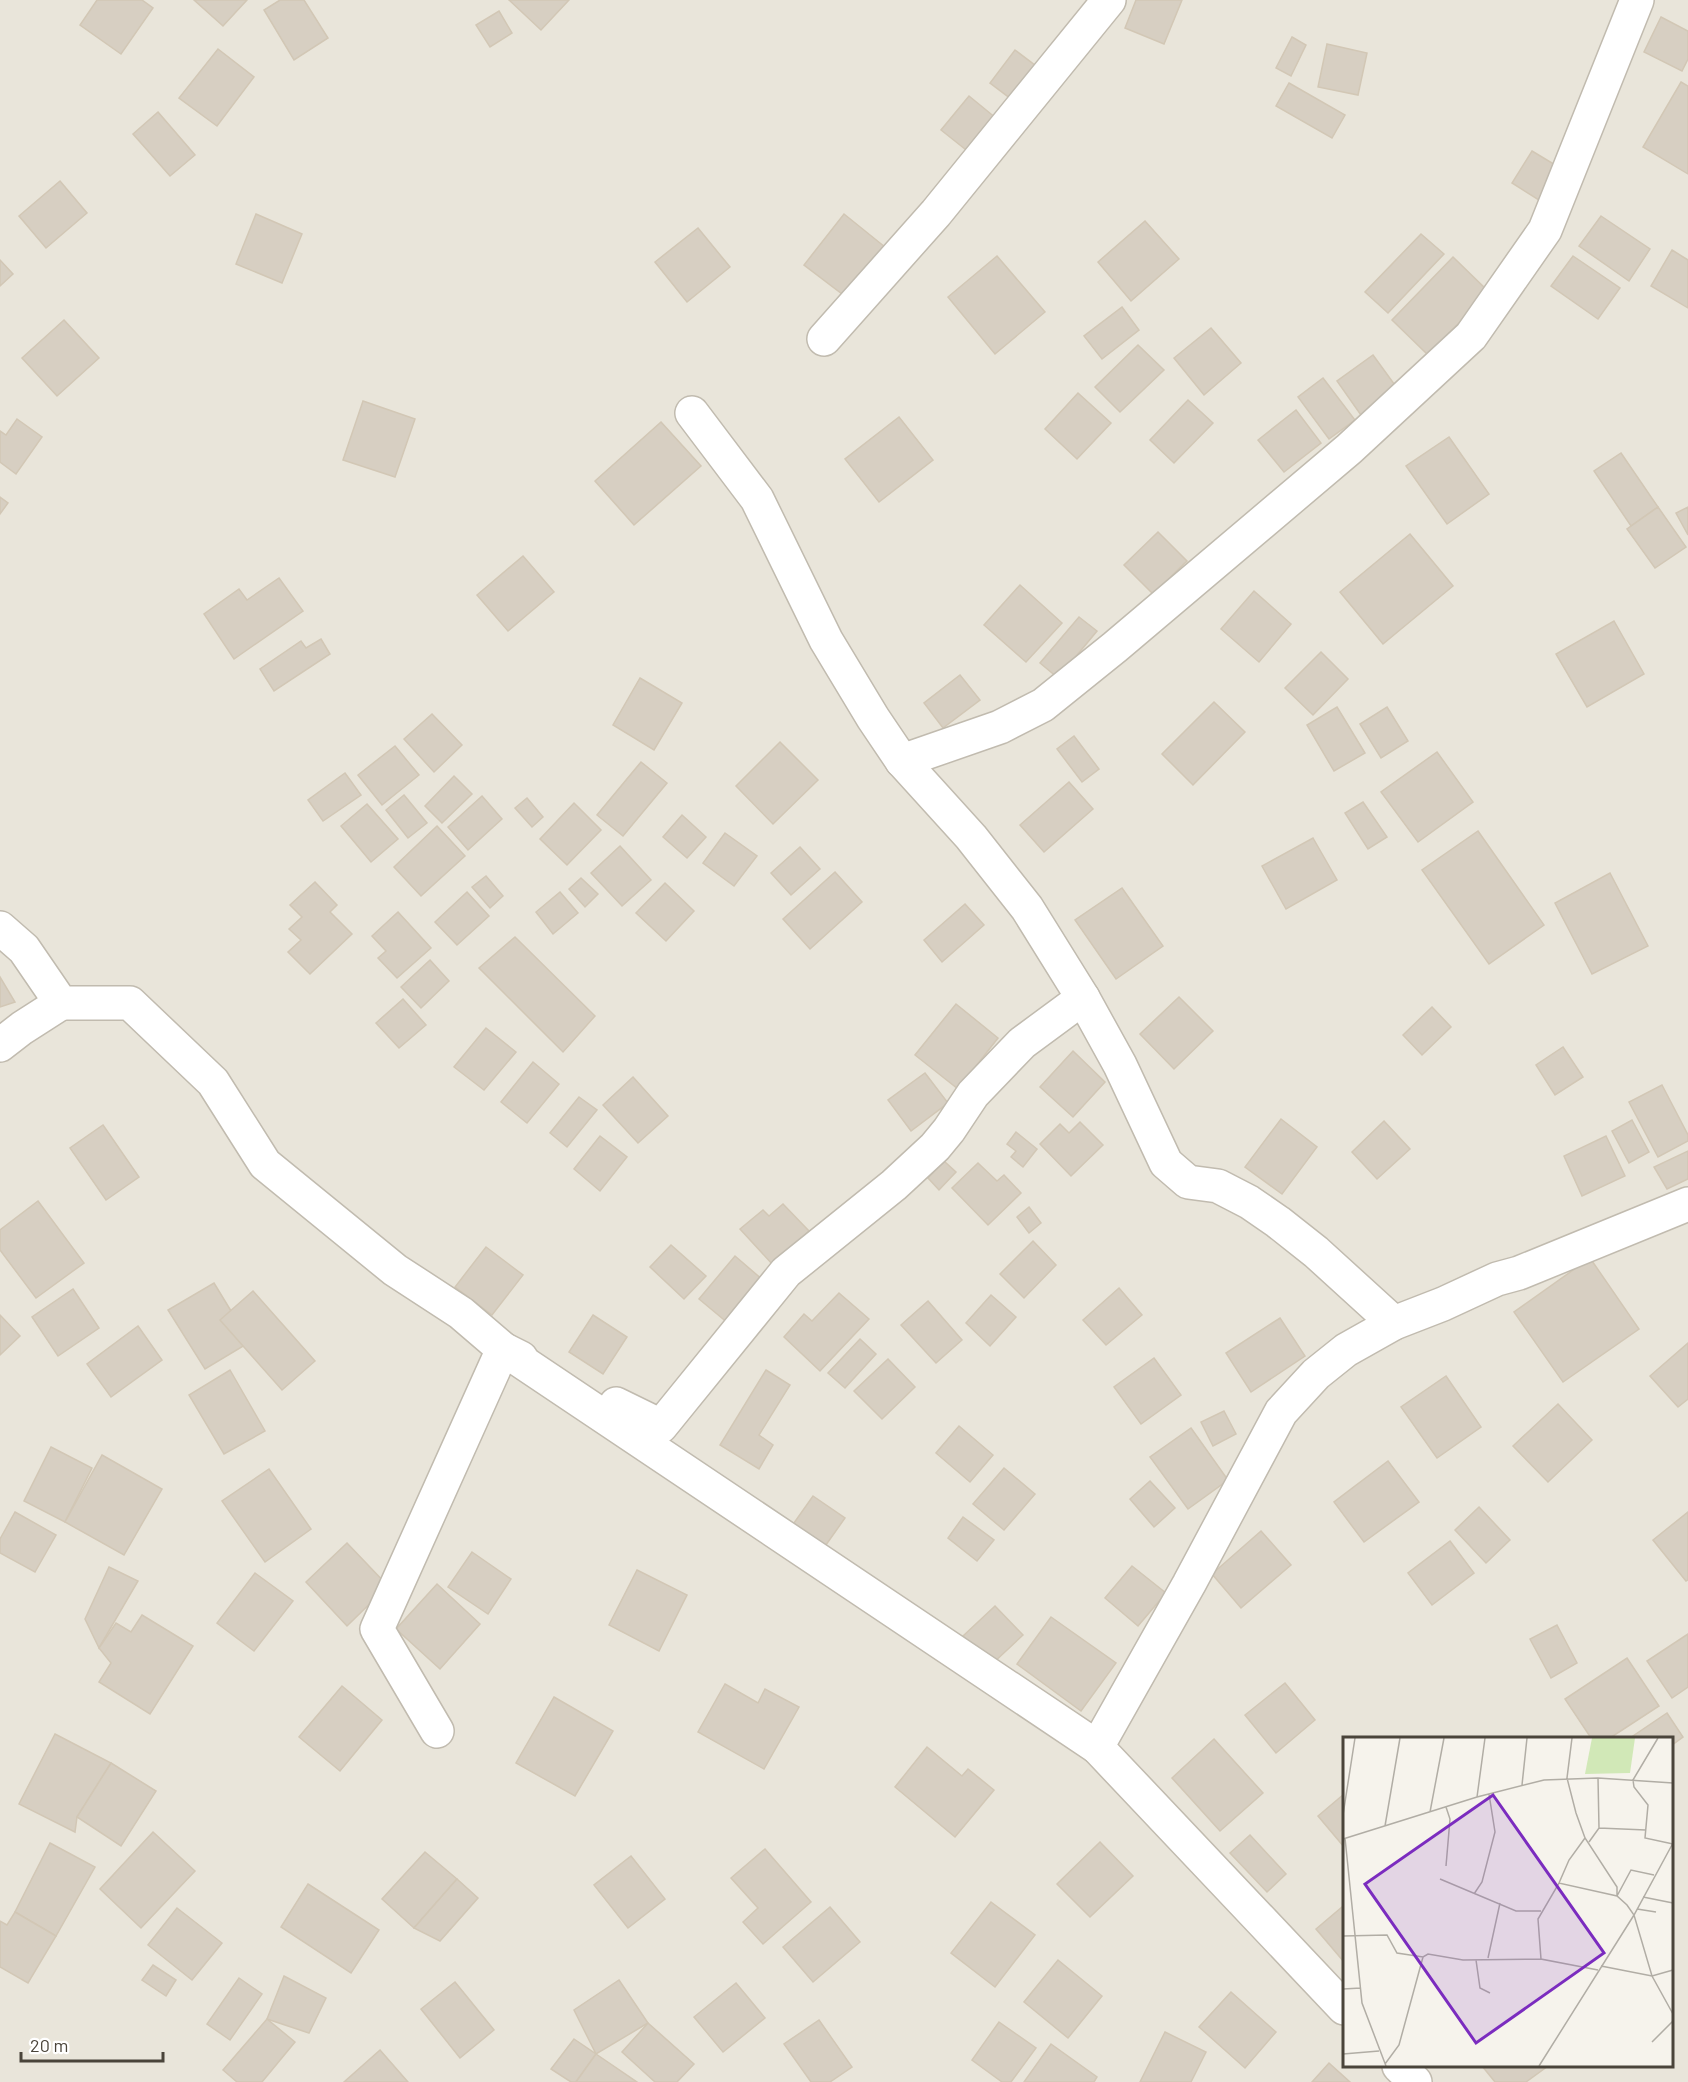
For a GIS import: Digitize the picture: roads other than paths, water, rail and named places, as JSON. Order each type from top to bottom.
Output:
[{"type":"street","points":[[824,339],[936,213],[1109,0]]},
{"type":"street","points":[[902,761],[1000,727],[1043,705],[1349,449],[1471,336],[1545,230],[1637,0]]},
{"type":"street","points":[[692,412],[757,499],[826,640],[902,761],[971,837],[1027,908],[1083,998],[1120,1065],[1166,1163],[1188,1182],[1218,1186],[1249,1202],[1316,1252],[1394,1323]]},
{"type":"street","points":[[0,928],[24,949],[61,1003]]},
{"type":"street","points":[[503,1349],[661,1426],[786,1272],[894,1185],[935,1147],[949,1131],[973,1094],[1023,1043],[1083,998]]},
{"type":"street","points":[[0,1045],[61,1003],[130,1003],[213,1082],[265,1164],[395,1270],[461,1312],[503,1349],[1097,1747],[1343,2007]]},
{"type":"street","points":[[1097,1747],[1189,1584],[1281,1412],[1316,1374],[1339,1356],[1394,1323],[1497,1279],[1688,1204]]},
{"type":"street","points":[[437,1731],[377,1629],[503,1349]]},
{"type":"street","points":[[1400,2067],[1415,2082]]}]
